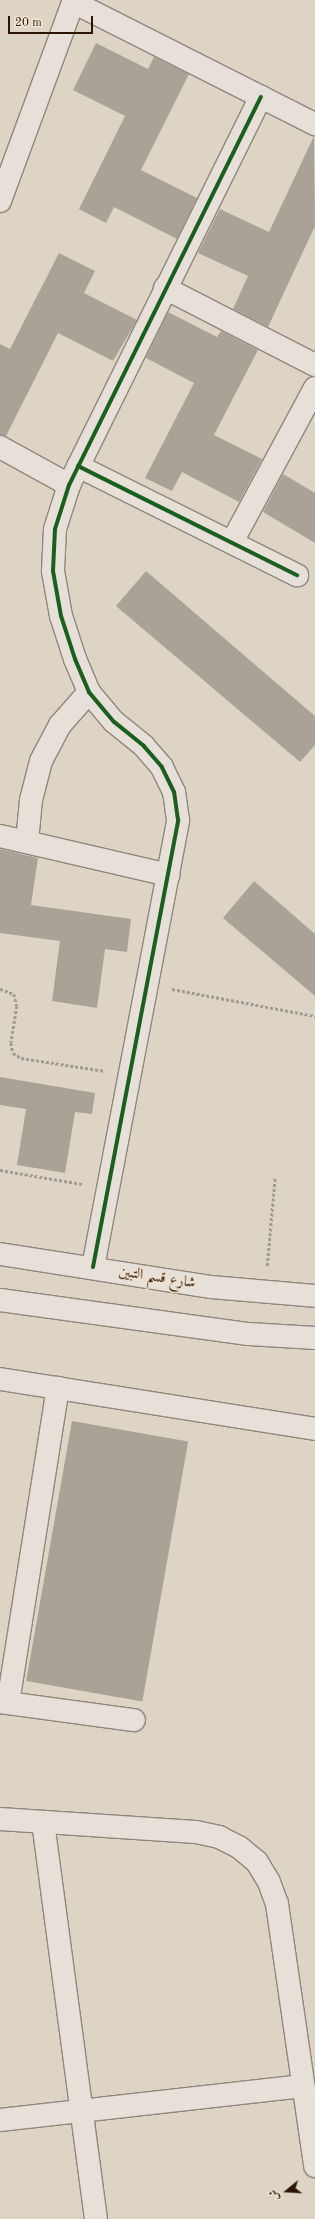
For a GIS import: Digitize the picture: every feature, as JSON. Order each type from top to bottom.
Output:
[{"type":"street","points":[[0,200],[74,1],[315,124]]},
{"type":"street","points":[[93,1267],[169,875],[178,820],[174,792],[162,767],[149,751],[114,722],[89,692],[61,616],[53,571],[55,529],[68,485],[261,97]]},
{"type":"street","points":[[165,288],[315,365]]},
{"type":"street","points":[[232,542],[315,388]]},
{"type":"street","points":[[0,447],[68,485]]},
{"type":"street","points":[[78,466],[296,574]]},
{"type":"street","points":[[27,842],[31,800],[41,761],[60,725],[89,692]]},
{"type":"street","points":[[0,836],[169,875]]},
{"type":"street","name":"شارع قسم التبين","points":[[0,1254],[265,1293],[315,1296]]},
{"type":"street","points":[[0,1300],[248,1334],[315,1338]]},
{"type":"street","points":[[0,1379],[315,1429]]},
{"type":"street","points":[[58,1388],[4,1703],[134,1720]]},
{"type":"street","points":[[0,1819],[219,1836],[239,1847],[257,1862],[269,1882],[277,1904],[315,2166]]},
{"type":"street","points":[[43,1822],[96,2219]]},
{"type":"street","points":[[0,2120],[303,2086]]},
{"type":"path","points":[[148,985],[315,1016]]},
{"type":"path","points":[[0,989],[14,994],[17,1006],[11,1043],[13,1053],[21,1058],[130,1076]]},
{"type":"path","points":[[0,1170],[108,1188]]},
{"type":"path","points":[[265,1293],[275,1178]]},
{"type":"building","points":[[96,43],[148,69],[154,57],[189,74],[141,170],[197,198],[177,239],[114,207],[106,223],[79,209],[125,116],[73,90]]},
{"type":"building","points":[[314,136],[315,226],[268,327],[233,309],[248,276],[198,253],[220,209],[269,232]]},
{"type":"building","points":[[59,253],[95,271],[84,293],[137,320],[113,361],[58,333],[6,436],[0,435],[0,344],[10,349]]},
{"type":"building","points":[[168,312],[217,337],[221,331],[258,350],[214,435],[262,459],[239,502],[182,472],[172,491],[145,478],[194,383],[146,358]]},
{"type":"building","points":[[283,474],[315,493],[315,543],[263,512]]},
{"type":"building","points":[[146,571],[315,716],[315,745],[300,762],[116,606]]},
{"type":"building","points":[[0,849],[38,858],[31,905],[131,919],[127,952],[105,949],[97,1008],[52,1001],[60,941],[0,933]]},
{"type":"building","points":[[254,881],[315,934],[315,996],[223,918]]},
{"type":"building","points":[[0,1077],[95,1093],[92,1114],[75,1112],[65,1173],[17,1165],[26,1109],[0,1105]]},
{"type":"building","points":[[72,1421],[188,1441],[142,1701],[26,1681]]},
{"type":"cycle path","points":[[93,1267],[178,820],[174,792],[162,767],[144,746],[114,722],[89,692],[75,659],[61,616],[53,571],[55,529],[69,485],[261,97]]},
{"type":"cycle path","points":[[78,466],[297,575]]}]
